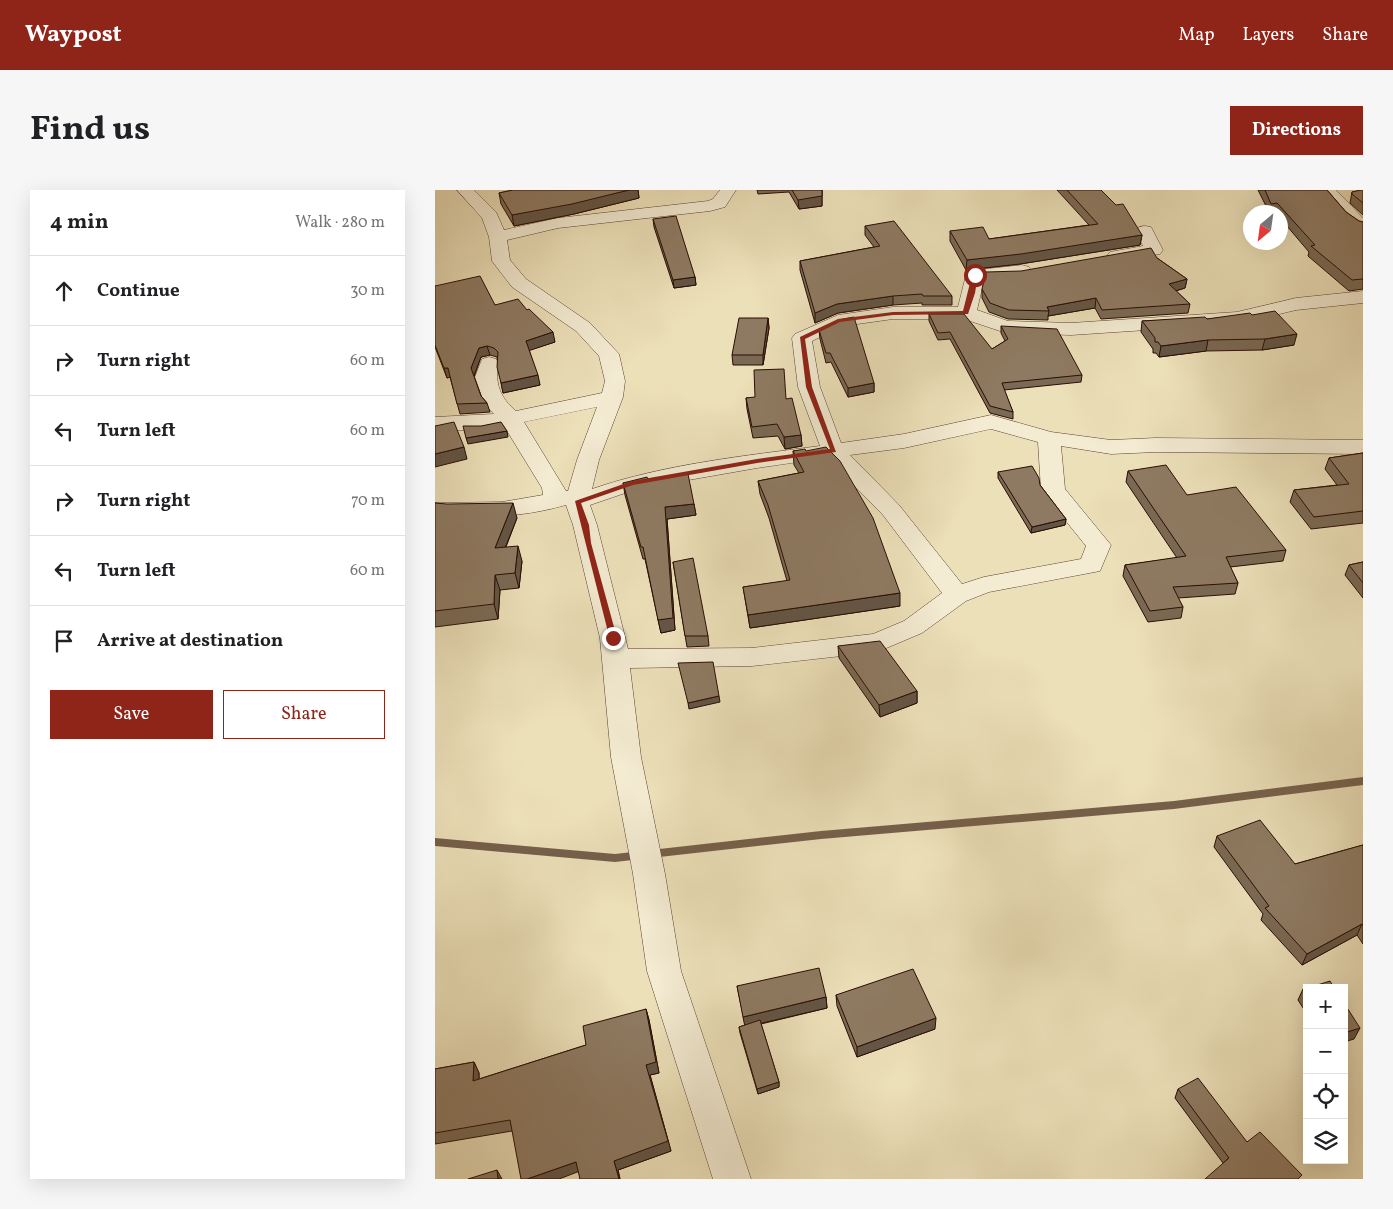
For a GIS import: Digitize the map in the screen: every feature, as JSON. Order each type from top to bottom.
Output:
[{"type":"street","points":[[465,190],[490,216],[498,237],[501,261],[519,283],[583,327],[609,354],[615,381],[612,397],[588,460],[578,498],[613,638],[626,757],[649,874],[664,971],[732,1179]]},
{"type":"street","points":[[498,237],[558,223],[710,206],[719,203],[728,190]]},
{"type":"street","points":[[1327,190],[1344,200],[1363,227]]},
{"type":"street","points":[[1095,259],[1153,250],[1145,231]]},
{"type":"street","points":[[966,313],[975,275],[1038,268]]},
{"type":"street","points":[[957,595],[891,510],[833,451],[809,387],[802,338],[838,320],[893,313],[966,313],[1006,327],[1071,329],[1237,318],[1296,304],[1363,297]]},
{"type":"street","points":[[489,363],[485,377],[496,405],[511,417],[554,488],[555,495],[550,503]]},
{"type":"street","points":[[435,424],[481,423],[561,409],[612,397]]},
{"type":"street","points":[[435,510],[461,511],[550,503],[578,498],[632,483],[757,461],[904,441],[991,422],[1049,438],[1111,446],[1363,447]]},
{"type":"street","points":[[615,659],[752,657],[877,642],[913,627],[957,595],[984,584],[1091,565],[1099,545],[1053,490],[1049,438]]},
{"type":"street","points":[[588,460],[632,483]]},
{"type":"building","points":[[513,190],[629,190],[572,204],[512,215],[499,193]]},
{"type":"building","points":[[792,190],[822,190],[822,196],[798,200]]},
{"type":"building","points":[[1067,190],[1101,190],[1116,205],[1123,204],[1142,235],[1021,254],[967,260],[950,231],[983,227],[989,239],[1098,224]]},
{"type":"building","points":[[1265,190],[1327,190],[1346,212],[1363,222],[1363,279],[1352,280],[1311,246],[1315,245],[1288,215],[1288,205],[1271,204]]},
{"type":"building","points":[[1363,190],[1363,203],[1352,192]]},
{"type":"building","points":[[676,216],[695,277],[673,280],[653,219]]},
{"type":"building","points":[[894,221],[952,296],[923,296],[922,294],[893,296],[837,304],[815,313],[800,261],[880,246],[865,226]]},
{"type":"building","points":[[1151,248],[1157,258],[1187,279],[1169,284],[1190,304],[1102,310],[1096,298],[1047,307],[1049,311],[1009,310],[990,303],[982,289],[986,272],[1021,271]]},
{"type":"building","points":[[480,276],[495,305],[518,299],[527,310],[529,309],[553,332],[526,341],[538,375],[501,383],[497,367],[498,352],[494,348],[487,346],[479,348],[471,368],[481,396],[487,403],[457,404],[448,368],[444,368],[435,345],[435,286]]},
{"type":"building","points":[[1275,311],[1297,334],[1265,339],[1208,340],[1161,346],[1158,342],[1155,342],[1155,338],[1142,321],[1205,317],[1207,319]]},
{"type":"building","points":[[929,314],[964,314],[992,349],[1008,339],[1001,326],[1057,329],[1082,375],[1002,383],[1013,412],[990,406],[950,332],[938,333]]},
{"type":"building","points":[[854,317],[874,383],[848,388],[830,353],[826,353],[819,330],[843,319]]},
{"type":"building","points":[[739,318],[768,318],[763,355],[732,355]]},
{"type":"building","points":[[784,369],[786,399],[792,398],[801,435],[784,437],[777,424],[752,427],[746,398],[755,397],[754,370]]},
{"type":"building","points":[[454,422],[464,447],[435,454],[435,426]]},
{"type":"building","points":[[501,422],[507,431],[466,438],[463,426],[481,426]]},
{"type":"building","points":[[826,447],[840,461],[873,518],[900,593],[748,615],[743,587],[790,580],[768,505],[758,481],[804,472],[793,451],[805,449],[806,451]]},
{"type":"building","points":[[1363,453],[1363,511],[1314,517],[1294,490],[1349,484],[1329,458]]},
{"type":"building","points":[[1166,465],[1187,495],[1236,487],[1286,550],[1226,557],[1238,583],[1173,587],[1183,607],[1150,611],[1125,565],[1186,556],[1128,471]]},
{"type":"building","points":[[1032,466],[1039,478],[1040,485],[1066,519],[1032,527],[998,472]]},
{"type":"building","points":[[688,474],[694,504],[665,507],[673,618],[658,620],[643,547],[641,547],[623,483],[647,477],[648,479]]},
{"type":"building","points":[[435,503],[513,503],[495,548],[518,546],[515,573],[495,575],[494,604],[435,611]]},
{"type":"building","points":[[693,558],[708,636],[685,636],[673,562]]},
{"type":"building","points":[[1363,562],[1363,583],[1349,565]]},
{"type":"building","points":[[880,641],[917,691],[879,705],[838,646]]},
{"type":"building","points":[[713,662],[719,696],[688,703],[678,663]]},
{"type":"building","points":[[1260,820],[1295,864],[1363,845],[1363,925],[1307,954],[1265,908],[1269,906],[1217,836]]},
{"type":"building","points":[[819,968],[826,997],[743,1017],[737,986]]},
{"type":"building","points":[[913,969],[936,1018],[857,1047],[836,995]]},
{"type":"building","points":[[1330,981],[1332,984],[1321,984]]},
{"type":"building","points":[[646,1009],[656,1062],[646,1065],[668,1141],[614,1161],[619,1179],[580,1179],[576,1162],[527,1179],[521,1179],[510,1120],[435,1133],[435,1069],[474,1062],[473,1081],[586,1045],[583,1026]]},
{"type":"building","points":[[1348,1009],[1360,1028],[1348,1032]]},
{"type":"building","points":[[760,1020],[779,1082],[757,1089],[739,1027]]},
{"type":"building","points":[[1198,1078],[1247,1142],[1260,1132],[1302,1175],[1298,1179],[1205,1179],[1229,1158],[1178,1089]]},
{"type":"building","points":[[497,1170],[498,1179],[468,1179]]},
{"type":"waterway","points":[[435,842],[615,858],[821,835],[1174,805],[1363,781]]},
{"type":"route","points":[[613,638],[585,525],[577,502],[632,483],[757,461],[833,451],[809,387],[802,338],[838,320],[893,313],[966,313],[975,275]]}]
